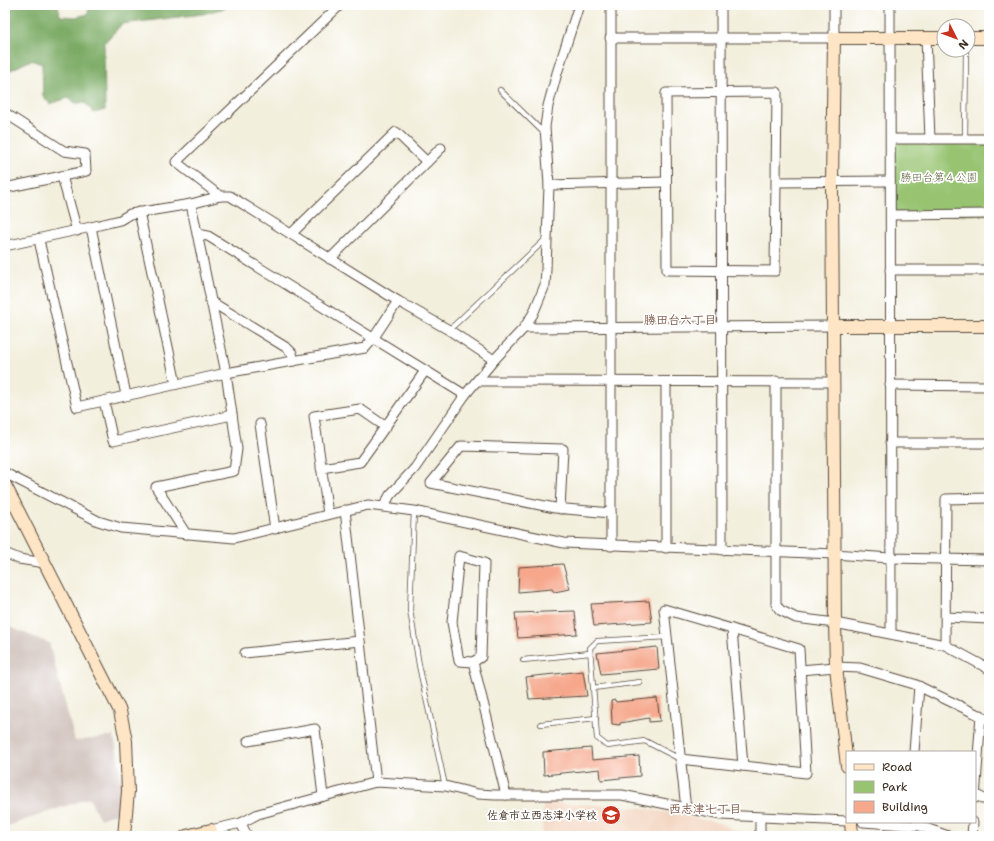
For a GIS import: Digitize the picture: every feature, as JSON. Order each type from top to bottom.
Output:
[{"type":"street","points":[[220,196],[176,162],[340,5]]},
{"type":"street","points":[[384,506],[390,495],[415,468],[465,395],[494,360],[524,328],[534,314],[545,285],[548,185],[545,127],[550,99],[566,42],[579,5]]},
{"type":"street","points":[[611,5],[611,546]]},
{"type":"street","points":[[721,5],[720,272],[722,327],[722,550]]},
{"type":"street","points":[[834,5],[832,183],[835,623],[836,667],[846,757]]},
{"type":"street","points":[[890,5],[891,633]]},
{"type":"street","points":[[610,38],[936,38]]},
{"type":"street","points":[[926,38],[930,139]]},
{"type":"street","points":[[976,38],[989,38]]},
{"type":"street","points":[[777,92],[775,271],[720,272],[666,270],[666,94],[720,93],[777,92]]},
{"type":"street","points":[[5,113],[64,151],[85,154],[86,171],[5,188]]},
{"type":"street","points":[[291,234],[396,132],[427,162]]},
{"type":"street","points":[[891,139],[989,139]]},
{"type":"street","points":[[330,259],[441,148]]},
{"type":"street","points":[[62,176],[77,231]]},
{"type":"street","points":[[777,182],[832,183],[890,181]]},
{"type":"street","points":[[548,185],[666,182]]},
{"type":"street","points":[[5,246],[39,240],[120,220],[130,214],[191,204],[220,196],[230,196],[398,301],[449,330],[494,360]]},
{"type":"street","points":[[186,534],[156,487],[234,471],[237,449],[226,373],[191,204]]},
{"type":"street","points":[[139,212],[176,384]]},
{"type":"street","points":[[891,215],[989,214]]},
{"type":"street","points":[[91,227],[126,395]]},
{"type":"street","points":[[197,234],[208,236],[465,395]]},
{"type":"street","points":[[39,240],[77,407],[226,373],[365,348],[373,339],[398,301]]},
{"type":"street","points":[[890,270],[989,270]]},
{"type":"street","points":[[210,301],[287,348],[292,353],[294,361]]},
{"type":"street","points":[[524,328],[611,326],[989,326]]},
{"type":"street","points":[[321,468],[360,462],[425,371]]},
{"type":"street","points":[[477,380],[610,382],[833,382]]},
{"type":"street","points":[[776,381],[776,604],[780,610],[796,618],[835,623],[945,644],[989,669]]},
{"type":"street","points":[[666,382],[666,548]]},
{"type":"street","points":[[890,385],[989,386]]},
{"type":"street","points":[[104,401],[113,440],[232,415]]},
{"type":"street","points":[[328,514],[314,416],[360,409],[386,427]]},
{"type":"street","points":[[260,424],[275,529]]},
{"type":"street","points":[[890,443],[989,442]]},
{"type":"street","points":[[560,509],[563,449],[461,446],[431,483],[560,509],[611,513]]},
{"type":"street","points":[[5,473],[98,521],[121,528],[186,534],[234,538],[368,505],[414,511],[564,543],[834,554],[890,558],[989,560]]},
{"type":"street","points":[[5,485],[120,711],[126,741],[128,791],[124,836]]},
{"type":"street","points":[[945,644],[946,498],[989,498]]},
{"type":"street","points":[[345,510],[376,782]]},
{"type":"street","points":[[5,553],[19,559],[45,564]]},
{"type":"street","points":[[459,556],[484,563],[481,657],[473,662],[459,661],[452,622],[459,556]]},
{"type":"street","points":[[680,759],[806,772],[799,649],[664,609],[680,759],[686,809]]},
{"type":"street","points":[[946,617],[989,619]]},
{"type":"street","points":[[732,629],[743,766]]},
{"type":"street","points":[[245,653],[360,641]]},
{"type":"street","points":[[473,662],[506,795]]},
{"type":"street","points":[[800,670],[836,667],[860,668],[919,686],[989,720]]},
{"type":"street","points":[[914,751],[919,686]]},
{"type":"street","points":[[976,781],[981,715]]},
{"type":"street","points":[[248,741],[314,730],[323,796]]},
{"type":"street","points":[[186,836],[212,833],[241,823],[258,814],[376,782],[444,786],[478,794],[622,795],[721,815],[846,821]]},
{"type":"street","points":[[976,795],[989,802]]},
{"type":"street","points":[[760,818],[760,836]]},
{"type":"street","points":[[241,823],[247,836]]},
{"type":"street","points":[[851,823],[852,836]]},
{"type":"street","points":[[877,823],[920,826],[948,836]]},
{"type":"street","points":[[972,836],[973,823]]},
{"type":"lane","points":[[965,139],[966,58]]},
{"type":"lane","points":[[500,90],[545,135]]},
{"type":"lane","points":[[449,330],[546,238]]},
{"type":"lane","points":[[414,511],[410,610],[419,665],[444,786]]},
{"type":"lane","points":[[667,637],[597,641],[590,648],[597,738],[607,746],[645,741],[680,759]]},
{"type":"lane","points":[[523,660],[590,653]]},
{"type":"lane","points":[[593,688],[640,682]]},
{"type":"lane","points":[[541,724],[596,718]]},
{"type":"shaded area","points":[[5,625],[49,643],[75,741],[114,736],[122,779],[119,812],[100,819],[89,798],[5,827]]},
{"type":"shaded area","name":"佐倉市立西志津小学校","points":[[543,802],[643,808],[716,822],[749,836],[542,836]]},
{"type":"green space","points":[[5,5],[58,5],[60,16],[76,17],[88,14],[89,5],[235,5],[203,14],[122,24],[104,43],[105,110],[94,113],[85,103],[76,103],[68,98],[50,104],[43,96],[42,64],[31,60],[5,73]]},
{"type":"green space","name":"勝田台第４公園","points":[[891,139],[989,139],[989,214],[891,215]]},
{"type":"building","points":[[563,564],[570,589],[554,592],[552,589],[518,592],[519,567]]},
{"type":"building","points":[[649,601],[652,622],[594,626],[591,604]]},
{"type":"building","points":[[575,611],[577,634],[518,638],[515,613]]},
{"type":"building","points":[[657,647],[659,669],[601,674],[597,653]]},
{"type":"building","points":[[583,671],[587,696],[529,699],[526,677]]},
{"type":"building","points":[[657,698],[660,721],[649,722],[649,718],[620,723],[620,725],[612,724],[611,701],[615,700],[616,702]]},
{"type":"building","points":[[591,748],[592,760],[639,756],[640,776],[601,780],[600,769],[544,775],[543,752]]},
{"type":"place","name":"佐倉市立西志津小学校","points":[[611,815]]},
{"type":"district","name":"勝田台六丁目","points":[[680,320]]},
{"type":"district","name":"西志津七丁目","points":[[705,809]]}]
